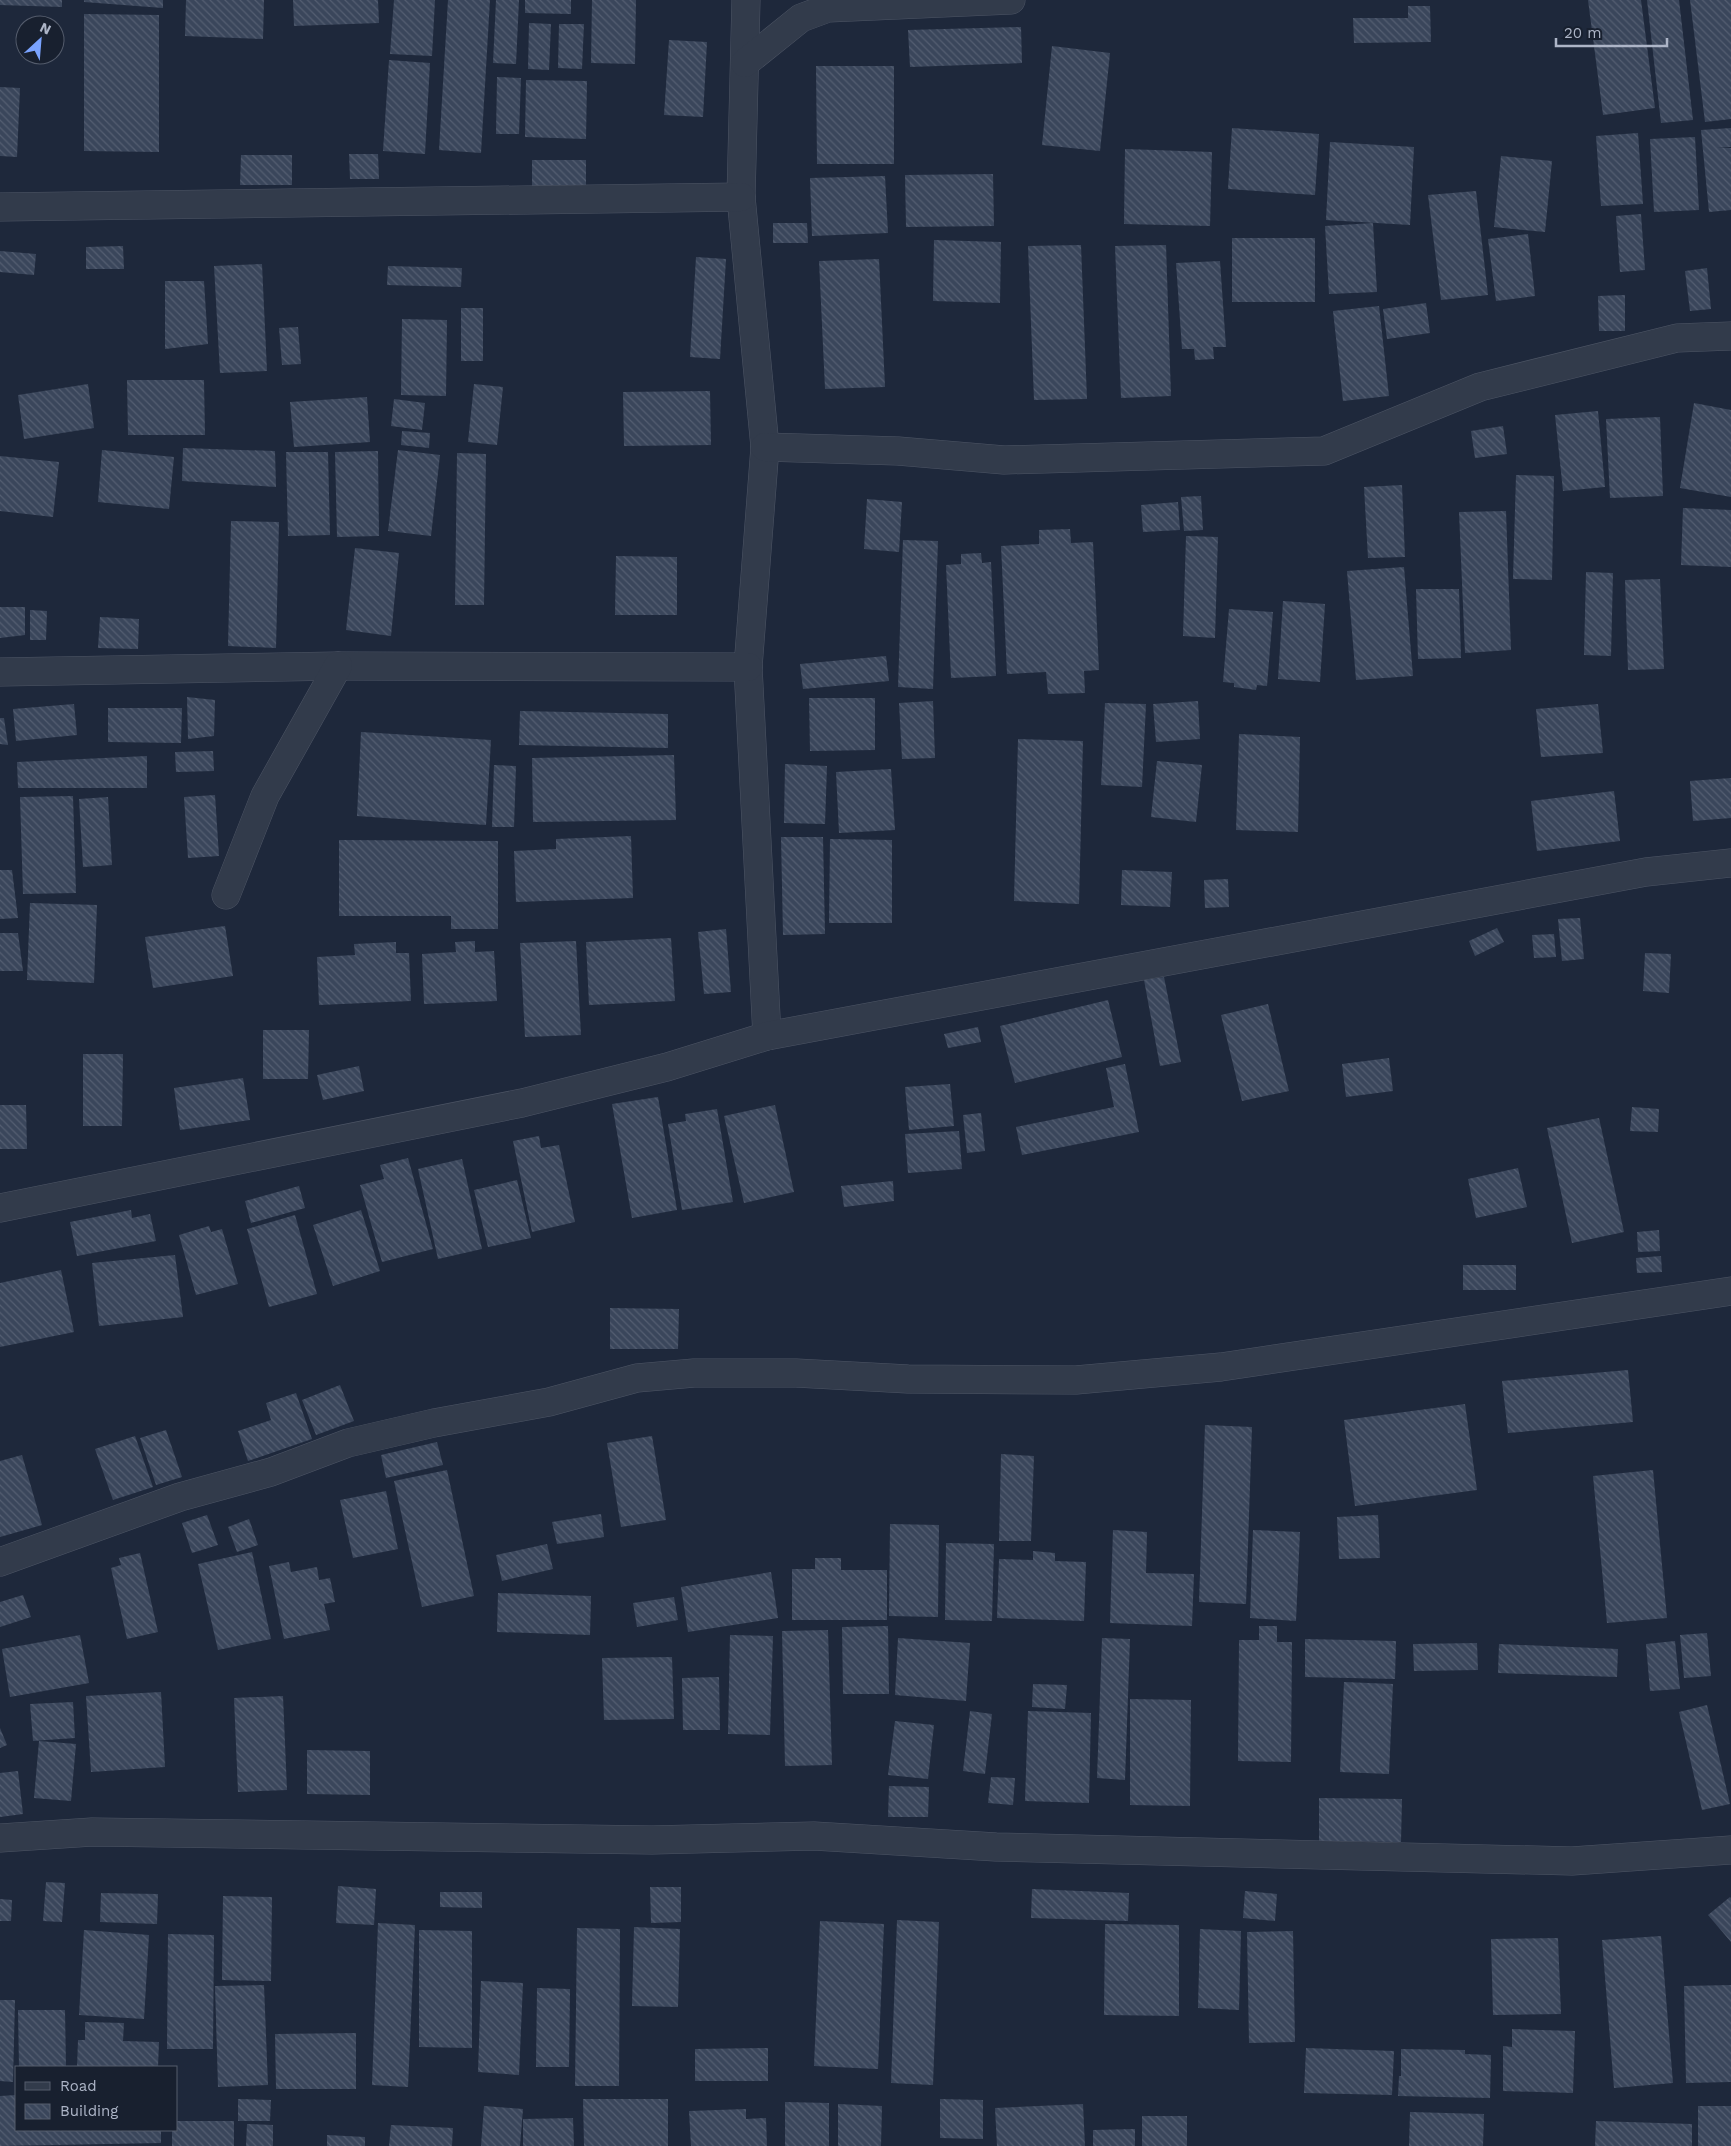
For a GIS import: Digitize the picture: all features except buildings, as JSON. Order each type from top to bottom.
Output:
[{"type":"street","points":[[746,0],[741,197],[765,447],[748,667],[767,1036]]},
{"type":"street","points":[[745,63],[801,18],[823,4],[1011,0]]},
{"type":"street","points":[[0,207],[741,197]]},
{"type":"street","points":[[765,447],[898,451],[1004,460],[1324,452],[1480,387],[1678,338],[1731,336]]},
{"type":"street","points":[[0,672],[338,666],[748,667]]},
{"type":"street","points":[[226,895],[265,796],[338,666]]},
{"type":"street","points":[[0,1208],[522,1103],[667,1067],[767,1036],[1646,872],[1731,863]]},
{"type":"street","points":[[0,1562],[170,1500],[271,1472],[348,1443],[434,1423],[549,1402],[637,1378],[694,1373],[778,1373],[908,1379],[1076,1380],[1221,1367],[1731,1292],[1731,1286]]},
{"type":"street","points":[[0,1838],[92,1832],[652,1840],[814,1836],[996,1847],[1572,1861],[1731,1850]]}]
